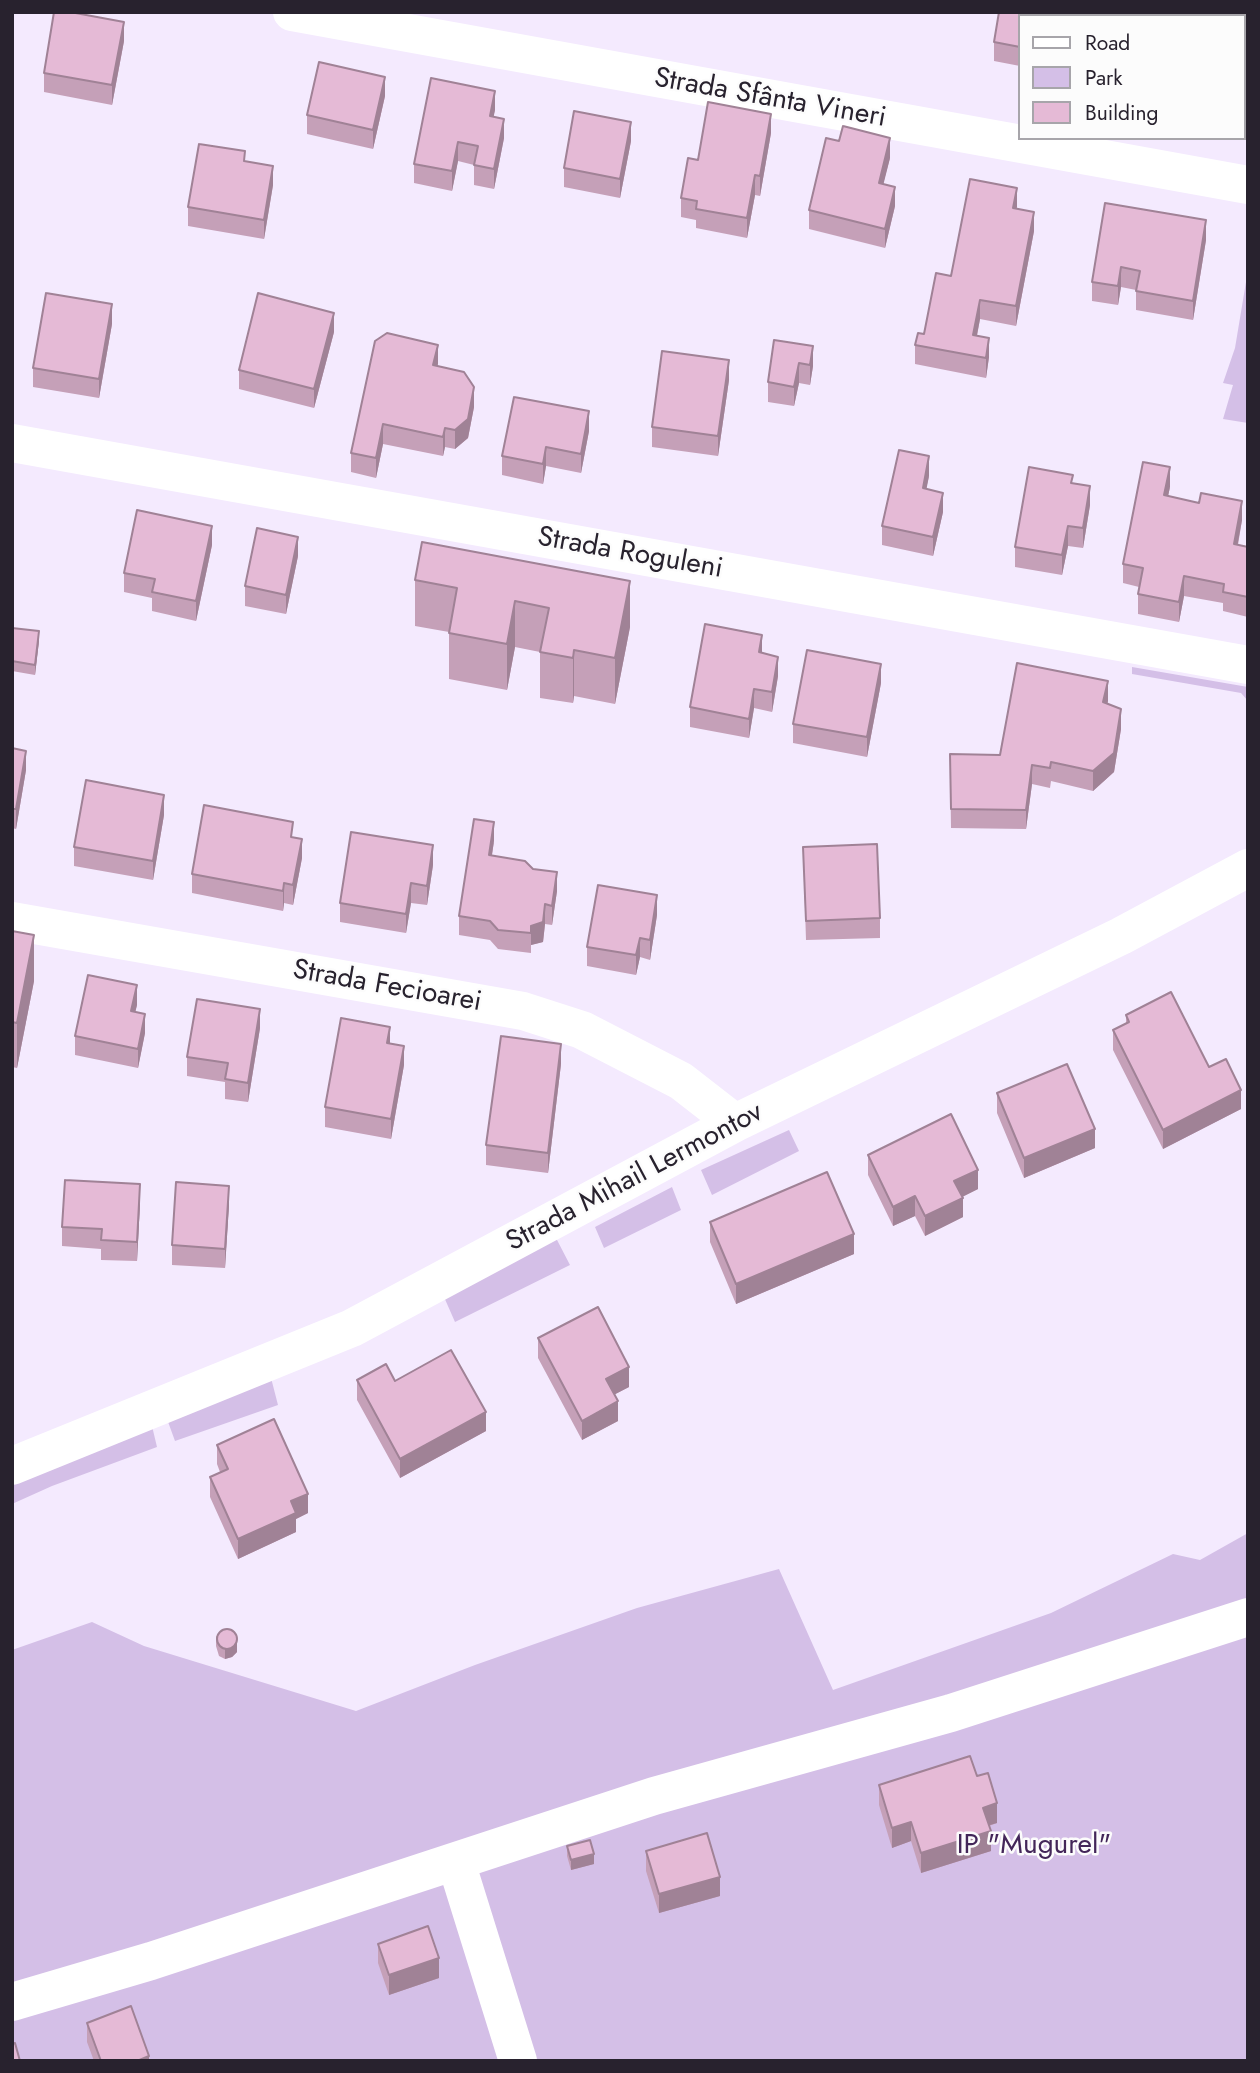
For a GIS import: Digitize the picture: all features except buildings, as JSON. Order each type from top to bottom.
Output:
[{"type":"street","name":"Strada Sfânta Vineri","points":[[292,12],[1248,185]]},
{"type":"street","name":"Strada Roguleni","points":[[12,443],[1248,665]]},
{"type":"street","name":"Strada Mihail Lermontov","points":[[12,1465],[352,1328],[735,1123],[1121,936],[1248,868]]},
{"type":"street","name":"Strada Fecioarei","points":[[12,921],[523,1011],[582,1030],[681,1081],[735,1123]]},
{"type":"street","points":[[12,2002],[151,1961],[654,1796],[951,1713],[1248,1617]]},
{"type":"street","points":[[456,1862],[518,2061]]},
{"type":"green space","points":[[1248,270],[1248,423],[1223,419],[1233,385],[1223,383],[1235,348]]},
{"type":"green space","points":[[1132,667],[1248,687],[1248,701],[1241,693],[1132,674]]},
{"type":"green space","points":[[789,1130],[799,1151],[712,1195],[701,1170]]},
{"type":"green space","points":[[672,1187],[681,1210],[604,1248],[595,1227]]},
{"type":"green space","points":[[556,1238],[570,1265],[455,1322],[444,1297]]},
{"type":"green space","points":[[270,1374],[278,1405],[175,1441],[167,1419]]},
{"type":"green space","points":[[152,1426],[157,1447],[52,1486],[12,1504],[12,1482]]},
{"type":"green space","name":"IP \"Mugurel\"","points":[[1248,1533],[1248,2061],[12,2061],[12,1650],[92,1622],[144,1646],[356,1711],[475,1665],[637,1608],[779,1569],[833,1690],[1051,1613],[1173,1554],[1200,1560]]}]
